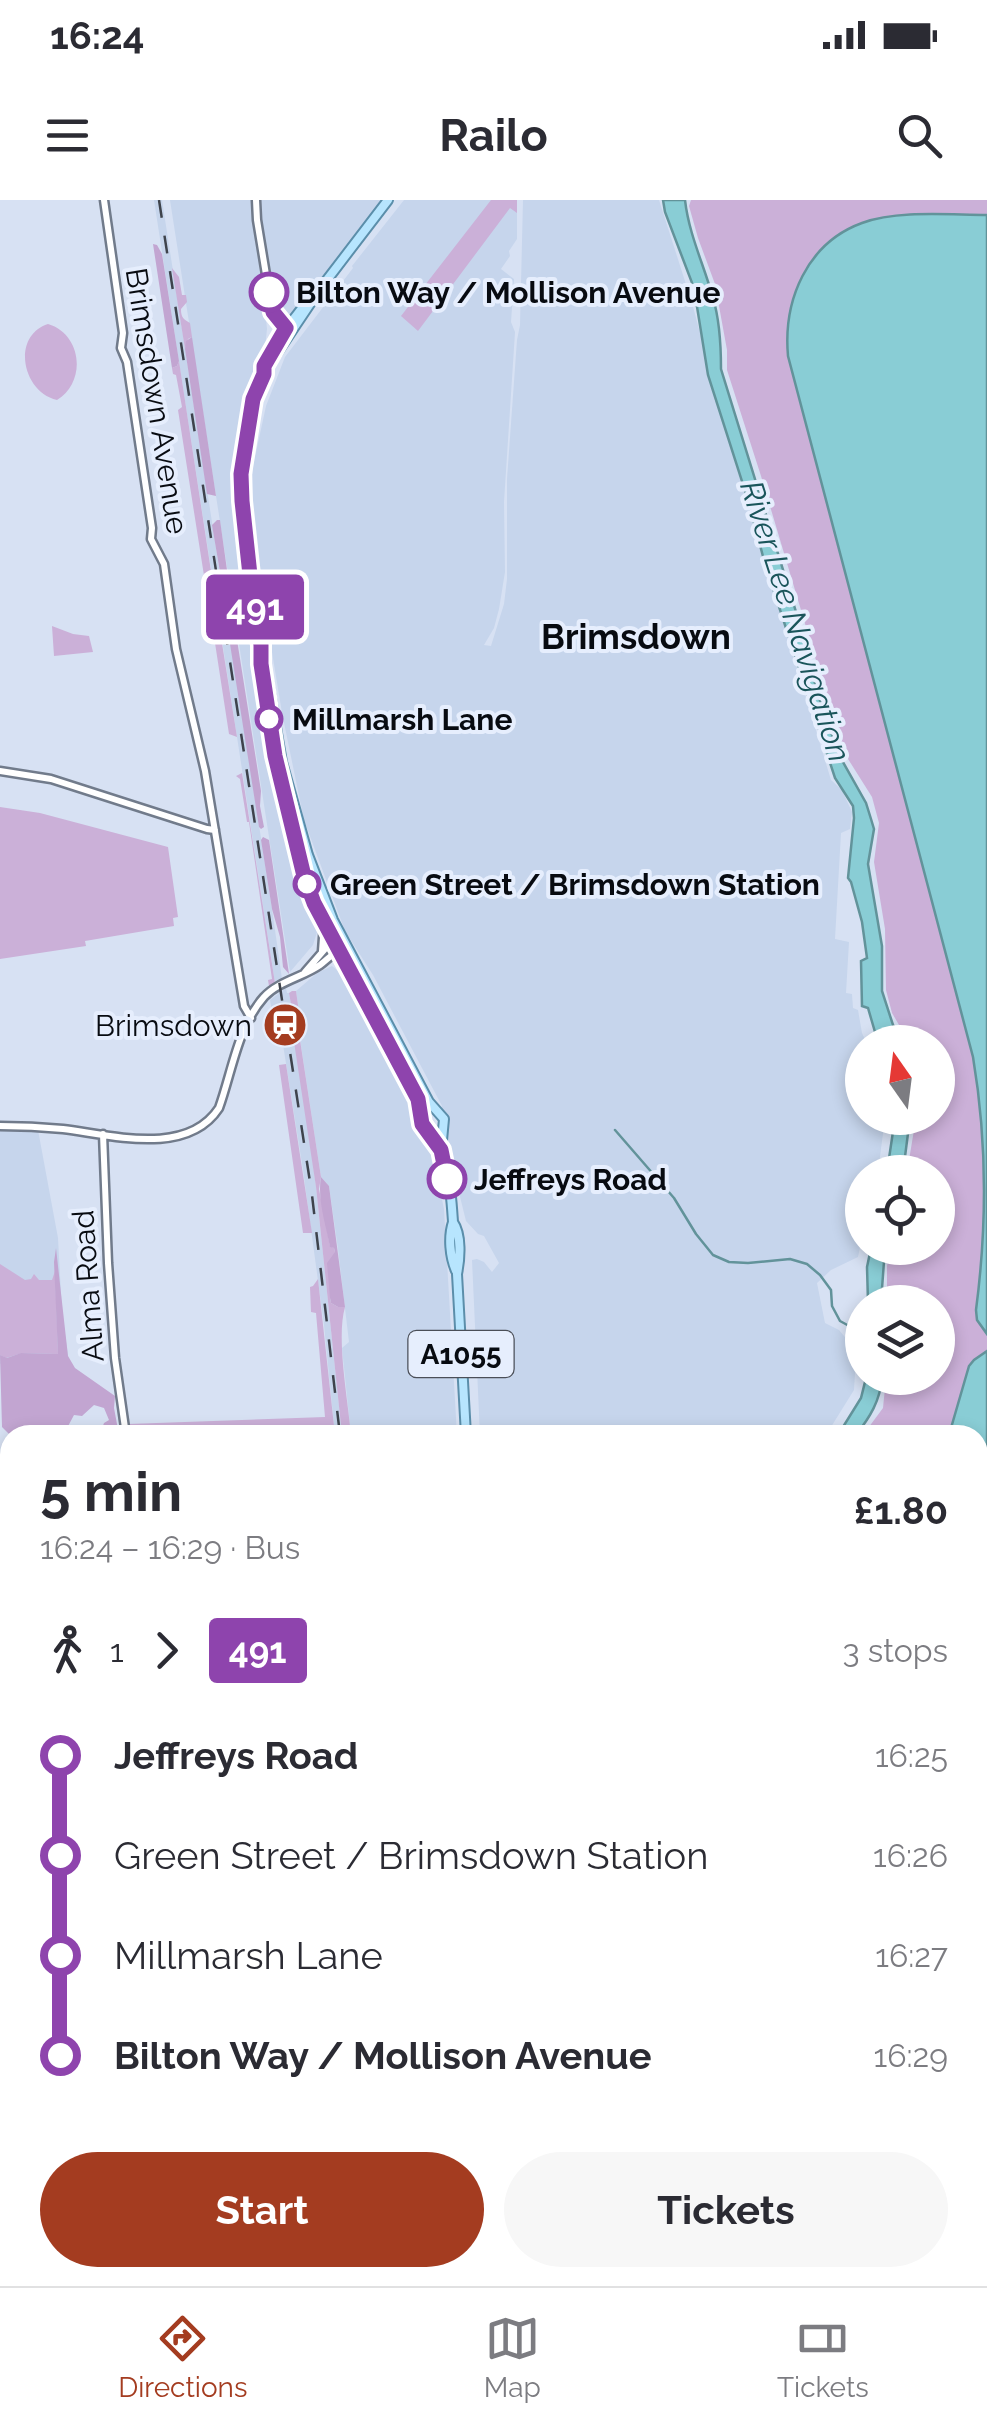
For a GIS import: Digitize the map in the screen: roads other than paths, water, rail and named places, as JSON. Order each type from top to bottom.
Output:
[{"type":"main road","name":"A1055","points":[[388,200],[272,348],[253,399],[241,474],[243,524],[289,789],[328,922],[418,1099],[424,1128],[441,1150]]},
{"type":"main road","name":"A1055","points":[[340,946],[444,1119],[441,1150],[453,1222],[458,1228],[465,1425]]},
{"type":"main road","points":[[422,1118],[427,1112],[437,1111]]},
{"type":"main road","points":[[430,1132],[443,1127]]},
{"type":"street","name":"Brimsdown Avenue","points":[[104,200],[124,333],[121,348],[128,362],[151,540],[164,564],[176,649],[206,771],[244,1006],[251,1018]]},
{"type":"street","points":[[256,200],[272,311],[289,330]]},
{"type":"street","points":[[0,771],[51,779],[216,830]]},
{"type":"street","points":[[305,972],[322,952],[328,922]]},
{"type":"street","points":[[322,952],[340,946]]},
{"type":"street","points":[[320,965],[340,946]]},
{"type":"street","points":[[0,1126],[148,1140],[195,1129],[215,1114],[237,1048],[268,994],[320,965],[338,962],[353,975]]},
{"type":"street","name":"Alma Road","points":[[103,1134],[114,1358],[124,1425]]},
{"type":"water","name":"River Lee Navigation","points":[[663,200],[685,200],[715,307],[721,369],[805,641],[817,692],[839,755],[866,803],[874,829],[868,864],[882,946],[882,991],[893,1025],[873,1025],[868,1008],[862,1006],[861,961],[867,958],[862,922],[848,878],[853,806],[835,778],[765,564],[708,375],[694,288]]},
{"type":"water","points":[[987,215],[987,1334],[977,1320],[976,1310],[984,1183],[973,1057],[788,356],[787,335],[802,276],[813,259],[843,232],[891,216]]},
{"type":"water","points":[[892,1135],[908,1135],[905,1155],[890,1155]]},
{"type":"water","points":[[884,1265],[882,1285],[868,1285],[867,1267]]},
{"type":"water","points":[[987,1351],[987,1425],[952,1425],[969,1366]]},
{"type":"water","points":[[862,1395],[879,1395],[864,1425],[844,1425]]},
{"type":"waterway","points":[[615,1130],[674,1198],[713,1255],[729,1262],[790,1259],[807,1264],[831,1290],[832,1306],[845,1324]]},
{"type":"railway","points":[[159,200],[312,1195],[339,1425]]},
{"type":"place","name":"Bilton Way / Mollison Avenue","points":[[269,292]]},
{"type":"place","name":"Millmarsh Lane","points":[[269,719]]},
{"type":"place","name":"Green Street / Brimsdown Station","points":[[307,884]]},
{"type":"place","name":"Brimsdown","points":[[285,1025]]},
{"type":"place","name":"Jeffreys Road","points":[[447,1179]]},
{"type":"district","name":"Brimsdown","points":[[636,636]]}]
